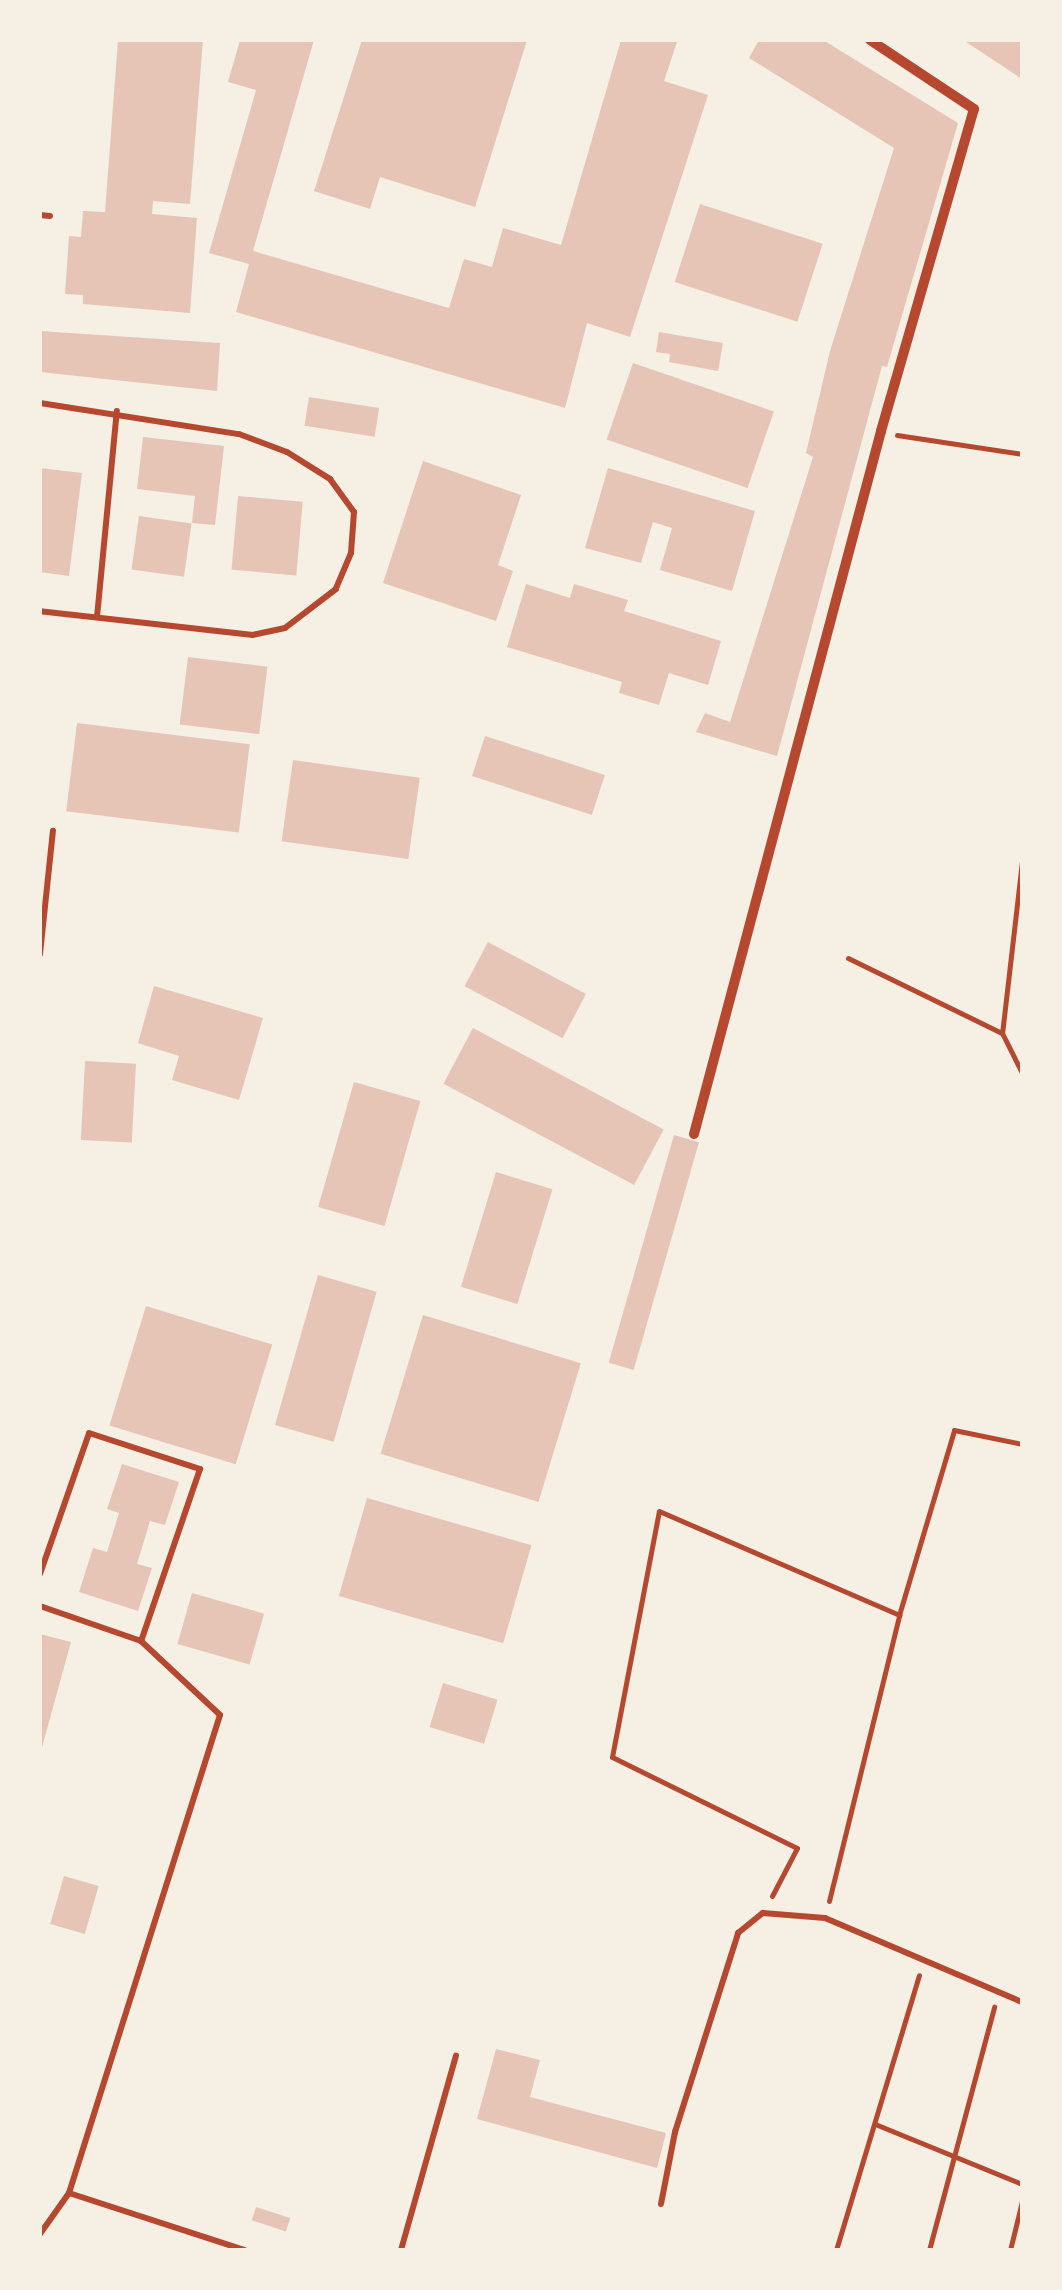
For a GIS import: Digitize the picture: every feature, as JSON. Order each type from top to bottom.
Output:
[{"type":"street","points":[[694,1134],[881,431],[974,109],[870,40]]},
{"type":"lane","points":[[40,215],[50,216]]},
{"type":"lane","points":[[40,403],[117,411],[239,434],[287,452],[330,479],[354,512],[351,553],[336,588],[285,628],[253,634],[40,611]]},
{"type":"lane","points":[[97,617],[117,411]]},
{"type":"lane","points":[[40,954],[53,830]]},
{"type":"lane","points":[[40,1574],[88,1433],[200,1470],[141,1641]]},
{"type":"lane","points":[[40,1606],[141,1641],[220,1715],[68,2193],[40,2234]]},
{"type":"lane","points":[[660,2204],[685,2095],[738,1933],[763,1913],[825,1918],[1022,2002]]},
{"type":"lane","points":[[400,2250],[456,2056]]},
{"type":"lane","points":[[68,2193],[244,2250]]},
{"type":"path","points":[[881,431],[1022,454]]},
{"type":"path","points":[[1022,861],[1002,1033],[1022,1073]]},
{"type":"path","points":[[848,958],[1002,1033]]},
{"type":"path","points":[[825,1918],[899,1616],[954,1430],[1022,1444]]},
{"type":"path","points":[[763,1913],[797,1848],[612,1757],[659,1511],[899,1616]]},
{"type":"path","points":[[836,2250],[920,1970],[935,1978]]},
{"type":"path","points":[[980,1998],[1008,2012]]},
{"type":"path","points":[[929,2250],[994,2006]]},
{"type":"path","points":[[875,2124],[1022,2184]]},
{"type":"path","points":[[1010,2250],[1022,2201]]},
{"type":"building","points":[[118,40],[203,40],[190,204],[153,201],[152,214],[197,218],[190,313],[83,304],[83,295],[65,294],[69,236],[81,237],[83,211],[105,212]]},
{"type":"building","points":[[240,40],[314,40],[253,251],[449,308],[464,259],[492,267],[503,228],[561,245],[621,40],[677,42],[664,81],[708,95],[630,337],[587,323],[565,408],[236,312],[249,264],[209,253],[256,90],[228,82]]},
{"type":"building","points":[[362,40],[527,40],[475,207],[380,177],[370,209],[314,191]]},
{"type":"building","points":[[759,40],[823,40],[958,123],[887,367],[882,366],[777,756],[696,732],[705,713],[730,722],[813,457],[806,453],[830,351],[894,148],[749,58]]},
{"type":"building","points":[[963,40],[1022,40],[1022,79]]},
{"type":"building","points":[[700,204],[823,244],[797,322],[675,282]]},
{"type":"building","points":[[40,331],[220,343],[217,391],[40,372]]},
{"type":"building","points":[[659,332],[723,343],[718,371],[669,362],[670,354],[656,352]]},
{"type":"building","points":[[633,363],[774,412],[748,488],[607,440]]},
{"type":"building","points":[[309,397],[379,408],[375,437],[304,426]]},
{"type":"building","points":[[143,437],[224,446],[215,525],[192,523],[195,496],[137,489]]},
{"type":"building","points":[[423,461],[521,495],[498,565],[513,571],[496,621],[383,583]]},
{"type":"building","points":[[40,468],[82,473],[69,576],[40,572]]},
{"type":"building","points":[[608,468],[755,511],[732,591],[660,570],[672,528],[653,522],[641,563],[585,548]]},
{"type":"building","points":[[238,496],[303,502],[296,575],[232,570]]},
{"type":"building","points":[[139,516],[191,523],[184,577],[131,569]]},
{"type":"building","points":[[526,584],[570,598],[574,584],[628,600],[624,611],[721,641],[708,685],[669,673],[659,705],[619,693],[622,682],[507,647]]},
{"type":"building","points":[[188,657],[267,667],[259,734],[180,724]]},
{"type":"building","points":[[77,723],[250,744],[239,833],[66,811]]},
{"type":"building","points":[[485,736],[605,775],[592,815],[472,776]]},
{"type":"building","points":[[293,760],[420,778],[408,859],[282,841]]},
{"type":"building","points":[[488,942],[586,994],[563,1038],[465,986]]},
{"type":"building","points":[[154,986],[263,1018],[239,1100],[172,1080],[179,1056],[138,1043]]},
{"type":"building","points":[[473,1028],[664,1129],[634,1185],[443,1084]]},
{"type":"building","points":[[85,1061],[136,1064],[132,1143],[81,1140]]},
{"type":"building","points":[[354,1082],[420,1101],[384,1226],[318,1207]]},
{"type":"building","points":[[674,1135],[699,1142],[634,1370],[609,1363]]},
{"type":"building","points":[[496,1172],[552,1189],[517,1304],[461,1287]]},
{"type":"building","points":[[318,1275],[377,1292],[334,1442],[275,1425]]},
{"type":"building","points":[[146,1306],[272,1345],[236,1464],[109,1426]]},
{"type":"building","points":[[423,1315],[581,1363],[538,1502],[381,1454]]},
{"type":"building","points":[[122,1464],[179,1482],[165,1525],[150,1521],[137,1564],[152,1568],[138,1611],[79,1592],[93,1548],[107,1552],[119,1513],[107,1509]]},
{"type":"building","points":[[367,1498],[531,1545],[503,1643],[339,1596]]},
{"type":"building","points":[[192,1593],[264,1614],[249,1665],[177,1644]]},
{"type":"building","points":[[40,1634],[71,1642],[41,1751],[40,1751]]},
{"type":"building","points":[[443,1683],[498,1700],[484,1744],[430,1727]]},
{"type":"building","points":[[64,1876],[99,1886],[85,1934],[50,1924]]},
{"type":"building","points":[[496,2049],[540,2060],[530,2097],[666,2133],[657,2168],[477,2119]]},
{"type":"building","points":[[256,2207],[290,2218],[286,2231],[252,2220]]}]
